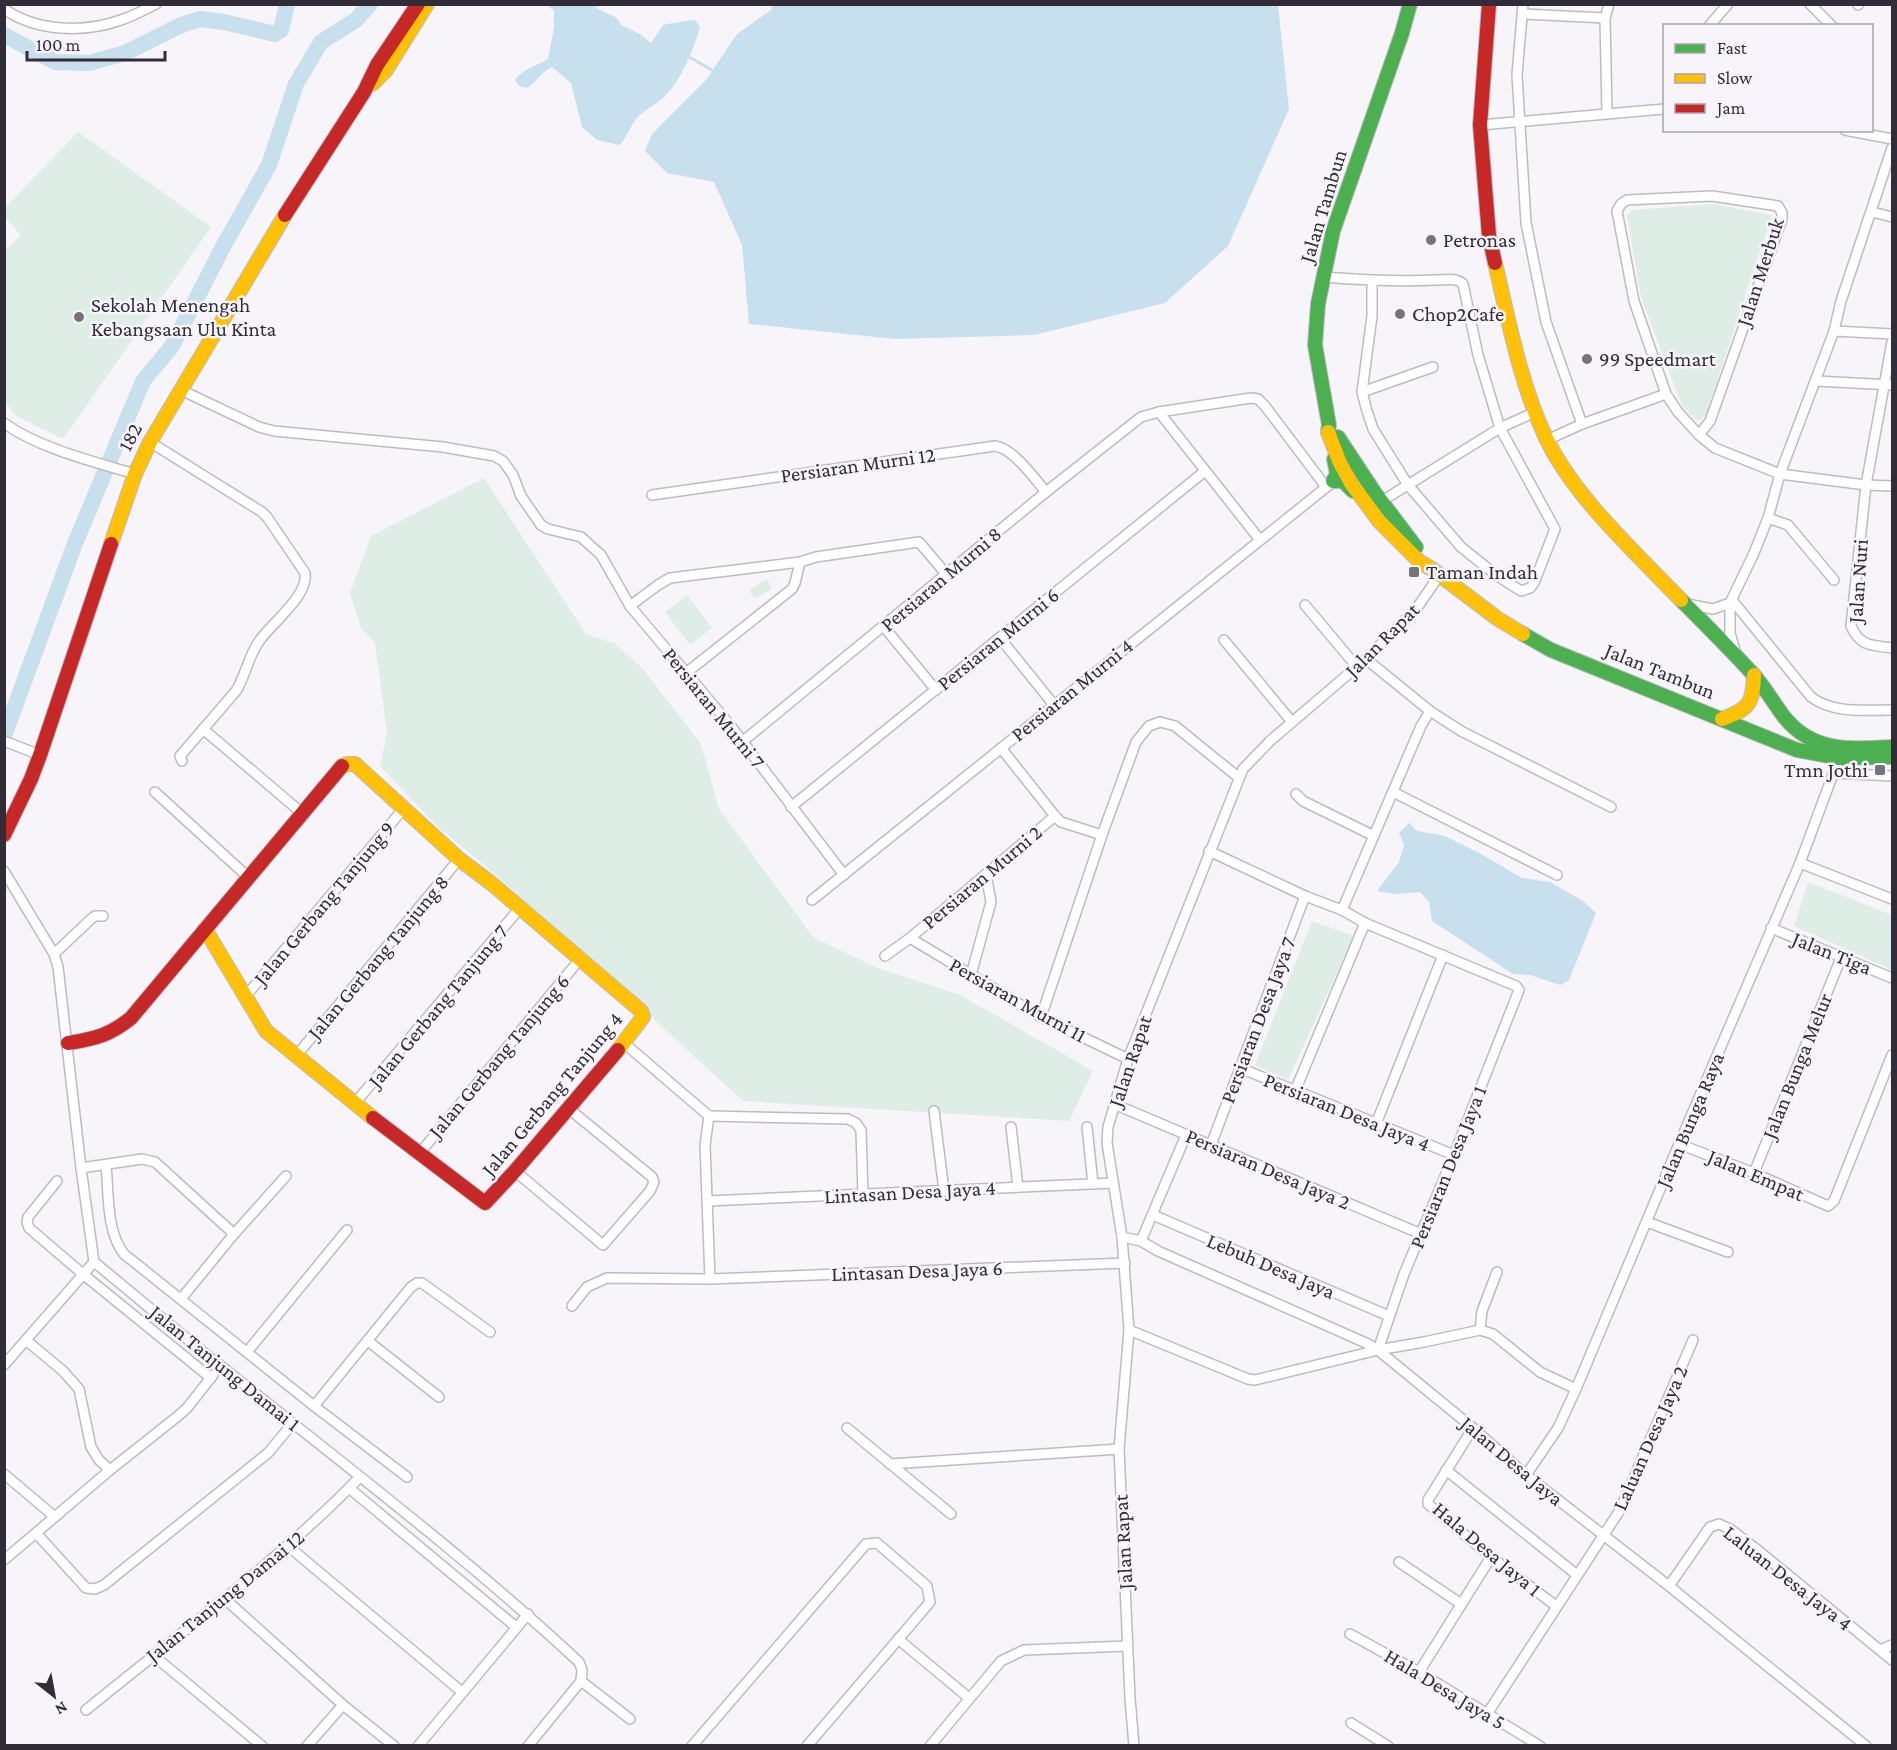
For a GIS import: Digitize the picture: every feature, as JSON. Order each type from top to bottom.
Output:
[{"type":"street","points":[[4,9],[17,18],[54,28],[95,26],[122,20],[156,4]]},
{"type":"street","name":"182","points":[[4,835],[40,755],[135,474],[150,442],[275,231],[364,92],[377,65],[418,4]]},
{"type":"street","name":"182","points":[[364,92],[386,70],[428,4]]},
{"type":"street","name":"Jalan Tambun","points":[[1410,4],[1333,231],[1318,304],[1315,345],[1329,430],[1340,464],[1400,544],[1420,562],[1497,619],[1551,650],[1797,750],[1839,758],[1893,758]]},
{"type":"street","points":[[1489,4],[1480,125],[1489,236],[1513,341],[1535,412],[1547,440],[1580,490],[1605,520],[1754,675],[1786,719],[1798,731],[1830,747],[1859,749],[1893,747]]},
{"type":"street","points":[[1607,113],[1605,18],[1609,4]]},
{"type":"street","points":[[1711,24],[1728,4]]},
{"type":"street","points":[[1810,4],[1830,24]]},
{"type":"street","points":[[1582,424],[1546,322],[1526,223],[1517,75],[1523,9],[1605,18]]},
{"type":"street","points":[[1480,125],[1663,108]]},
{"type":"street","points":[[1856,132],[1893,139]]},
{"type":"street","points":[[1738,660],[1730,633],[1731,602],[1768,518],[1780,474],[1834,331],[1841,301],[1893,148]]},
{"type":"street","name":"Jalan Merbuk","points":[[1666,394],[1634,301],[1618,207],[1627,200],[1712,196],[1778,206],[1782,219],[1710,421],[1699,435]]},
{"type":"street","points":[[1872,212],[1893,217]]},
{"type":"street","points":[[1323,277],[1372,280],[1459,280],[1462,284],[1478,355],[1500,428],[1554,524],[1555,532],[1530,588],[1521,591],[1496,575],[1461,547],[1408,485],[1373,429],[1362,392],[1372,315],[1372,280]]},
{"type":"street","points":[[1834,331],[1893,334]]},
{"type":"street","name":"Jalan Nuri","points":[[1893,342],[1888,385],[1866,485],[1851,626],[1855,636],[1868,645],[1893,648]]},
{"type":"street","points":[[1362,392],[1433,367]]},
{"type":"street","points":[[1815,381],[1888,385]]},
{"type":"street","name":"Persiaran Murni 7","points":[[181,390],[259,427],[273,431],[443,447],[494,456],[508,467],[521,496],[541,525],[548,529],[581,537],[602,555],[630,606],[742,742],[844,875]]},
{"type":"street","points":[[1547,440],[1582,424],[1666,394],[1678,412],[1699,435],[1715,448],[1780,474],[1866,485],[1893,486]]},
{"type":"street","points":[[1260,540],[1158,412],[1251,398],[1258,399],[1330,484]]},
{"type":"street","name":"Persiaran Murni 8","points":[[742,742],[1046,492],[1141,417],[1158,412]]},
{"type":"street","points":[[1330,484],[1343,481],[1371,504],[1408,485],[1500,428],[1535,412]]},
{"type":"street","points":[[4,423],[21,434],[71,454],[135,474]]},
{"type":"street","points":[[1329,430],[1330,447],[1337,471],[1337,476],[1330,484]]},
{"type":"street","points":[[150,442],[262,512],[306,573],[305,586],[250,655],[236,691],[180,756],[182,761]]},
{"type":"street","name":"Persiaran Murni 12","points":[[652,495],[995,446],[1002,447],[1018,461],[1046,492]]},
{"type":"street","name":"Persiaran Murni 6","points":[[791,807],[1205,471]]},
{"type":"street","name":"Persiaran Murni 4","points":[[812,900],[1330,484]]},
{"type":"street","points":[[1768,518],[1788,525],[1834,580]]},
{"type":"street","points":[[630,606],[670,578],[800,562],[816,557],[919,542],[947,575]]},
{"type":"street","points":[[686,673],[792,589],[800,562]]},
{"type":"street","name":"Jalan Rapat","points":[[1134,1746],[1127,1646],[1119,1449],[1129,1330],[1125,1263],[1107,1143],[1108,1127],[1128,1059],[1238,777],[1253,757],[1366,659],[1416,609],[1435,573]]},
{"type":"street","points":[[1685,604],[1713,609],[1731,602]]},
{"type":"street","points":[[1731,602],[1811,697],[1841,709],[1893,710]]},
{"type":"street","points":[[1305,605],[1357,667]]},
{"type":"street","points":[[884,627],[936,690]]},
{"type":"street","points":[[1000,638],[1054,705]]},
{"type":"street","points":[[1224,640],[1293,722]]},
{"type":"street","points":[[1366,659],[1430,711],[1461,731],[1611,807]]},
{"type":"street","points":[[1722,719],[1740,712],[1749,705],[1753,694],[1754,675]]},
{"type":"street","points":[[1342,910],[1421,726],[1430,711]]},
{"type":"street","points":[[1041,1017],[1136,742],[1149,726],[1160,722],[1175,726],[1238,777]]},
{"type":"street","points":[[203,729],[302,813]]},
{"type":"street","points":[[4,741],[40,755]]},
{"type":"street","points":[[1001,747],[1061,822],[1102,835]]},
{"type":"street","name":"Jalan Bunga Raya","points":[[1526,1475],[1558,1428],[1576,1389],[1800,863],[1839,758]]},
{"type":"street","points":[[68,1043],[98,1039],[115,1031],[131,1018],[341,766],[347,764],[355,764],[459,859],[580,959]]},
{"type":"street","points":[[1833,773],[1893,776]]},
{"type":"street","points":[[154,792],[248,877]]},
{"type":"street","points":[[1393,792],[1557,875]]},
{"type":"street","points":[[1296,794],[1303,801],[1374,836]]},
{"type":"street","name":"Jalan Gerbang Tanjung 9","points":[[245,997],[404,808]]},
{"type":"street","name":"Persiaran Murni 2","points":[[885,957],[1055,816]]},
{"type":"street","points":[[1209,851],[1305,896],[1342,910],[1365,923],[1443,955],[1376,1124]]},
{"type":"street","name":"Jalan Gerbang Tanjung 8","points":[[297,1055],[459,859]]},
{"type":"street","points":[[1800,863],[1893,899]]},
{"type":"street","points":[[4,871],[54,954],[58,967],[94,1262],[4,1365]]},
{"type":"street","points":[[971,975],[991,902],[986,874]]},
{"type":"street","name":"Persiaran Desa Jaya 7","points":[[1211,1144],[1305,896]]},
{"type":"street","name":"Jalan Gerbang Tanjung 7","points":[[355,1103],[520,908]]},
{"type":"street","points":[[54,954],[91,919],[95,916],[103,916]]},
{"type":"street","points":[[1295,1091],[1365,923]]},
{"type":"street","name":"Jalan Tiga","points":[[1772,928],[1893,978]]},
{"type":"street","points":[[206,929],[266,1031],[419,1154]]},
{"type":"street","name":"Persiaran Murni 11","points":[[910,938],[1041,1017],[1128,1059]]},
{"type":"street","name":"Persiaran Desa Jaya 1","points":[[1378,1350],[1421,1234],[1519,992],[1516,986],[1443,955]]},
{"type":"street","name":"Jalan Bunga Melur","points":[[1754,1173],[1840,958]]},
{"type":"street","name":"Jalan Gerbang Tanjung 4","points":[[419,1154],[484,1202],[488,1202],[624,1043],[643,1017],[641,1011],[580,959]]},
{"type":"street","name":"Jalan Gerbang Tanjung 6","points":[[419,1154],[580,959]]},
{"type":"street","points":[[624,1043],[709,1116],[848,1119],[856,1123],[861,1130],[863,1195]]},
{"type":"street","name":"Jalan Empat","points":[[1679,1144],[1754,1173],[1828,1206],[1832,1204],[1893,1055]]},
{"type":"street","name":"Persiaran Desa Jaya 4","points":[[1240,1068],[1454,1155]]},
{"type":"street","name":"Persiaran Desa Jaya 2","points":[[1114,1104],[1421,1234]]},
{"type":"street","points":[[515,1171],[603,1245],[650,1191],[654,1182],[652,1177],[568,1108]]},
{"type":"street","points":[[934,1111],[944,1191]]},
{"type":"street","points":[[709,1116],[705,1144],[710,1279]]},
{"type":"street","points":[[1011,1127],[1018,1187]]},
{"type":"street","points":[[1087,1127],[1093,1184]]},
{"type":"street","points":[[1141,1241],[1186,1135]]},
{"type":"street","points":[[81,1168],[142,1159],[155,1162],[234,1234]]},
{"type":"street","points":[[106,1166],[112,1229],[118,1247],[124,1254],[407,1477]]},
{"type":"street","points":[[181,1299],[234,1234],[286,1176]]},
{"type":"street","points":[[57,1180],[28,1217],[27,1222],[32,1231],[211,1377]]},
{"type":"street","name":"Lintasan Desa Jaya 4","points":[[707,1201],[1113,1183]]},
{"type":"street","name":"Lebuh Desa Jaya","points":[[1153,1215],[1389,1316]]},
{"type":"street","points":[[1647,1222],[1728,1251]]},
{"type":"street","points":[[247,1352],[347,1230]]},
{"type":"street","name":"Jalan Desa Jaya","points":[[1122,1237],[1141,1241],[1158,1251],[1378,1350],[1526,1475],[1669,1586],[1866,1746]]},
{"type":"street","name":"Jalan Tanjung Damai 1","points":[[94,1262],[528,1614],[579,1662],[582,1670],[581,1681]]},
{"type":"street","name":"Lintasan Desa Jaya 6","points":[[572,1306],[587,1287],[607,1278],[710,1279],[1125,1263]]},
{"type":"street","points":[[1480,1330],[1482,1311],[1497,1272]]},
{"type":"street","points":[[314,1406],[411,1287],[420,1282],[490,1332]]},
{"type":"street","points":[[1129,1330],[1242,1377],[1255,1380],[1378,1350],[1480,1330],[1493,1334],[1540,1372],[1576,1389]]},
{"type":"street","name":"Laluan Desa Jaya 2","points":[[1487,1714],[1620,1509],[1694,1340]]},
{"type":"street","points":[[27,1341],[63,1371],[79,1389],[91,1447],[99,1460],[110,1470]]},
{"type":"street","points":[[368,1341],[439,1397]]},
{"type":"street","points":[[4,1560],[187,1408],[220,1366]]},
{"type":"street","points":[[36,1533],[87,1588],[95,1589],[115,1577],[264,1456],[293,1423]]},
{"type":"street","points":[[847,1428],[951,1514]]},
{"type":"street","name":"Hala Desa Jaya 1","points":[[1473,1428],[1428,1500],[1428,1504],[1491,1557],[1556,1606]]},
{"type":"street","points":[[890,1464],[1119,1449]]},
{"type":"street","points":[[1446,1470],[1577,1575]]},
{"type":"street","points":[[4,1474],[55,1516]]},
{"type":"street","name":"Jalan Tanjung Damai 12","points":[[86,1710],[288,1546],[360,1477]]},
{"type":"street","points":[[349,1488],[516,1627]]},
{"type":"street","name":"Laluan Desa Jaya 4","points":[[1669,1586],[1710,1527],[1719,1524],[1730,1529],[1755,1548],[1893,1660]]},
{"type":"street","points":[[692,1746],[866,1544],[878,1543],[929,1589],[930,1602],[807,1746]]},
{"type":"street","points":[[288,1546],[462,1692]]},
{"type":"street","points":[[1419,1672],[1491,1557]]},
{"type":"street","points":[[1399,1562],[1461,1604]]},
{"type":"street","points":[[225,1599],[394,1746]]},
{"type":"street","points":[[418,1746],[528,1614]]},
{"type":"street","name":"Hala Desa Jaya 5","points":[[1350,1634],[1419,1672],[1540,1746]]},
{"type":"street","points":[[898,1639],[969,1698]]},
{"type":"street","points":[[930,1746],[1001,1661],[1024,1650],[1127,1646]]},
{"type":"street","points":[[1880,1650],[1893,1646]]},
{"type":"street","points":[[153,1655],[262,1746]]},
{"type":"street","points":[[528,1746],[581,1681],[630,1719]]},
{"type":"street","points":[[307,1746],[343,1704]]},
{"type":"street","points":[[1351,1723],[1388,1746]]},
{"type":"shaded area","name":"Sekolah Menengah Kebangsaan Ulu Kinta","points":[[78,132],[211,227],[63,439],[16,416],[5,402],[5,250],[21,235],[5,217],[5,208]]},
{"type":"shaded area","points":[[1713,204],[1772,215],[1706,415],[1701,420],[1696,420],[1682,406],[1641,297],[1627,216],[1632,210]]},
{"type":"shaded area","points":[[484,478],[586,634],[614,643],[642,668],[701,744],[719,809],[814,938],[878,968],[960,995],[1093,1071],[1069,1121],[743,1101],[495,874],[439,828],[380,766],[387,733],[375,643],[361,628],[350,593],[371,536]]},
{"type":"shaded area","points":[[767,579],[772,589],[754,599],[749,590]]},
{"type":"shaded area","points":[[687,595],[712,628],[690,645],[665,612]]},
{"type":"shaded area","points":[[1808,882],[1892,915],[1892,970],[1794,926]]},
{"type":"shaded area","points":[[1312,921],[1354,936],[1288,1080],[1255,1065]]},
{"type":"water","points":[[546,5],[613,5],[594,7],[617,18],[621,25],[640,34],[651,43],[663,25],[691,20],[696,21],[700,28],[686,63],[672,88],[637,118],[619,145],[597,140],[582,127],[571,83],[552,67],[527,88],[519,86],[515,80],[526,70],[548,59],[554,28],[554,10]]},
{"type":"water","points":[[772,5],[1278,5],[1289,109],[1228,246],[1165,303],[1034,335],[895,339],[749,324],[742,245],[714,182],[667,173],[645,151],[652,134],[706,80],[737,34],[771,10]]},
{"type":"water","points":[[1409,823],[1417,831],[1445,836],[1522,878],[1550,882],[1583,901],[1596,913],[1569,980],[1560,985],[1530,975],[1513,974],[1432,921],[1429,902],[1420,892],[1394,894],[1377,891],[1399,862],[1404,845],[1399,833]]},
{"type":"waterway","points":[[4,35],[55,62],[89,63],[125,53],[181,25],[200,19],[275,34],[281,30],[287,4]]},
{"type":"waterway","points":[[4,736],[74,546],[143,381],[172,346],[224,245],[269,165],[296,84],[321,42],[356,20],[370,4]]},
{"type":"waterway","points":[[689,57],[712,70]]},
{"type":"traffic: fast","points":[[1328,432],[1329,425],[1315,345],[1318,304],[1333,231],[1410,4]]},
{"type":"traffic: fast","points":[[1338,437],[1375,493],[1416,547]]},
{"type":"traffic: fast","points":[[1334,459],[1337,474],[1333,481],[1343,481],[1353,491]]},
{"type":"traffic: fast","points":[[1681,600],[1752,673],[1785,718],[1808,738],[1848,748],[1892,747]]},
{"type":"traffic: fast","points":[[1523,634],[1551,650],[1797,750],[1839,758],[1892,757]]},
{"type":"traffic: slow","points":[[372,84],[386,70],[427,4]]},
{"type":"traffic: slow","points":[[111,544],[135,474],[150,442],[285,215]]},
{"type":"traffic: slow","points":[[1495,263],[1529,396],[1546,438],[1558,460],[1607,524],[1681,600]]},
{"type":"traffic: slow","points":[[1328,432],[1340,463],[1351,483],[1379,521],[1420,562],[1498,619],[1523,634]]},
{"type":"traffic: slow","points":[[1722,719],[1738,712],[1748,704],[1751,699],[1754,675]]},
{"type":"traffic: slow","points":[[342,766],[355,764],[459,859],[491,883],[641,1011],[643,1017],[618,1050]]},
{"type":"traffic: slow","points":[[205,929],[266,1031],[373,1118]]},
{"type":"traffic: jam","points":[[285,215],[364,92],[377,65],[418,4]]},
{"type":"traffic: jam","points":[[1489,4],[1480,125],[1489,236],[1495,263]]},
{"type":"traffic: jam","points":[[4,835],[40,755],[111,544]]},
{"type":"traffic: jam","points":[[68,1043],[102,1035],[116,1029],[131,1018],[342,766]]},
{"type":"traffic: jam","points":[[373,1118],[485,1203],[618,1050]]},
{"type":"place","name":"Petronas","points":[[1431,240]]},
{"type":"place","name":"Chop2Cafe","points":[[1400,314]]},
{"type":"place","name":"Sekolah Menengah Kebangsaan Ulu Kinta","points":[[79,317]]},
{"type":"place","name":"99 Speedmart","points":[[1587,359]]},
{"type":"place","name":"Taman Indah","points":[[1414,572]]},
{"type":"place","name":"Tmn Jothi","points":[[1880,770]]}]
